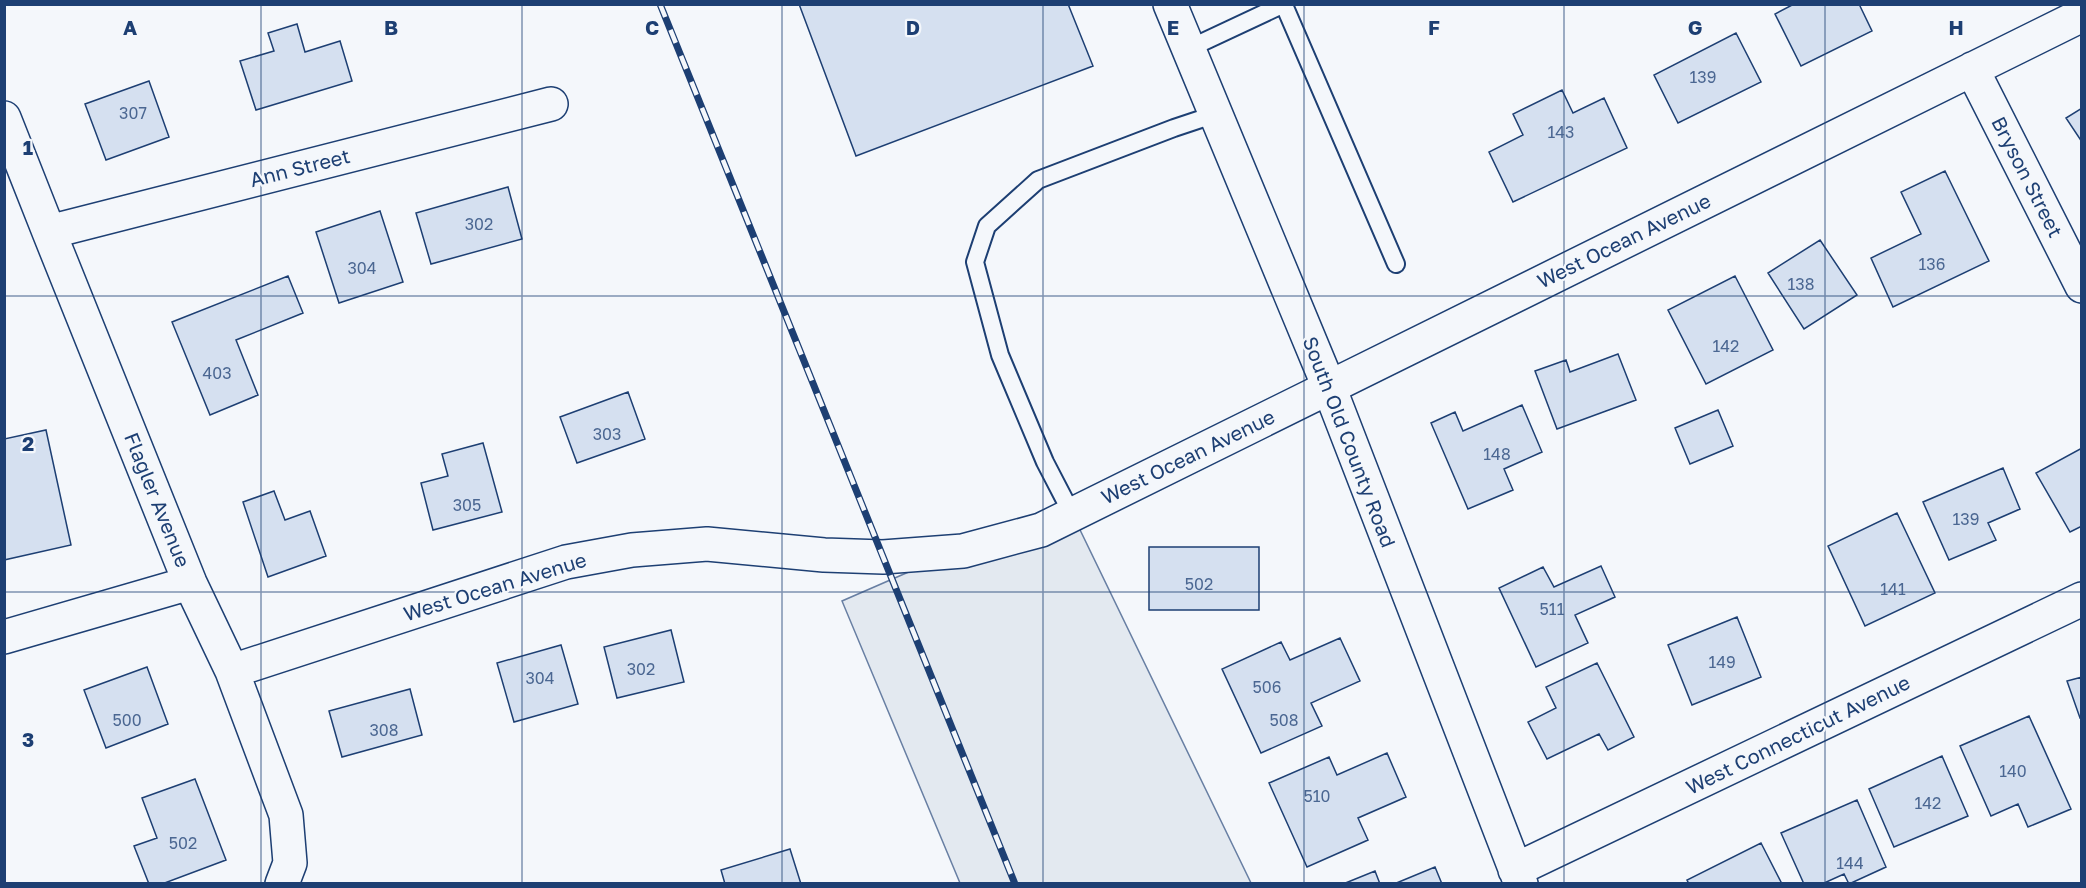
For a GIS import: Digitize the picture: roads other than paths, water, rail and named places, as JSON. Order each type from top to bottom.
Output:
[{"type":"street","name":"South Old County Road","points":[[1170,4],[1329,387],[1518,877]]},
{"type":"street","name":"West Ocean Avenue","points":[[232,671],[577,560],[632,550],[707,544],[824,555],[883,557],[963,551],[1041,530],[2082,15]]},
{"type":"street","name":"Bryson Street","points":[[1972,69],[2082,286]]},
{"type":"street","name":"Ann Street","points":[[49,232],[551,104]]},
{"type":"street","name":"Flagler Avenue","points":[[4,118],[190,583],[232,671],[286,814],[290,863],[282,884]]},
{"type":"street","points":[[4,637],[190,583]]},
{"type":"street","name":"West Connecticut Avenue","points":[[1518,877],[2082,599]]},
{"type":"lane","points":[[1188,49],[1284,5],[1396,264]]},
{"type":"lane","points":[[1072,514],[1045,462],[1000,355],[975,262],[987,226],[1038,180],[1216,114]]},
{"type":"railway","points":[[660,4],[1015,884]]}]
